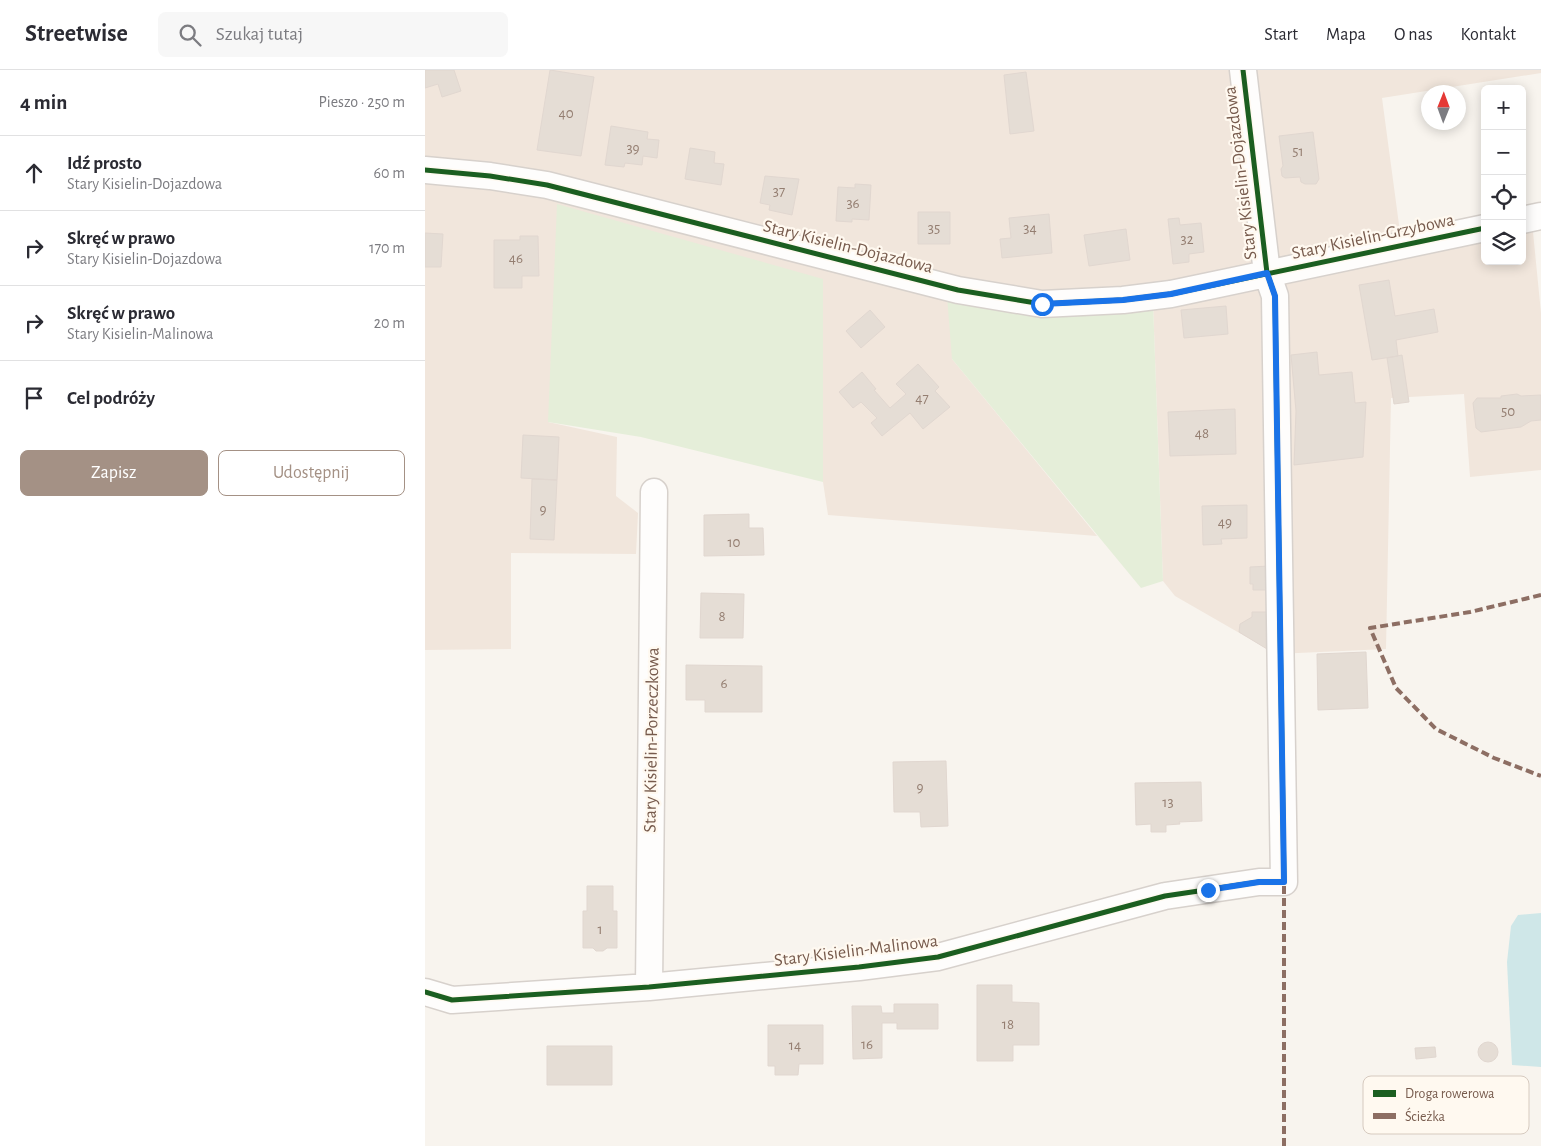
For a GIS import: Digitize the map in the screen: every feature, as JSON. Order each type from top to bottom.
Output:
[{"type":"street","name":"Stary Kisielin-Dojazdowa","points":[[1243,70],[1267,273],[1275,296],[1284,882]]},
{"type":"street","name":"Stary Kisielin-Dojazdowa","points":[[425,170],[490,176],[547,185],[958,290],[1042,304],[1123,300],[1171,294],[1267,273]]},
{"type":"street","points":[[1526,219],[1541,216]]},
{"type":"street","name":"Stary Kisielin-Grzybowa","points":[[1267,273],[1481,229]]},
{"type":"street","name":"Stary Kisielin-Porzeczkowa","points":[[649,987],[654,492]]},
{"type":"street","name":"Stary Kisielin-Malinowa","points":[[425,992],[451,1000],[649,987],[859,967],[938,957],[1165,896],[1259,882],[1284,882]]},
{"type":"shaded area","points":[[425,70],[1541,70],[1541,73],[1465,85],[1421,85],[1421,92],[1382,98],[1402,247],[1481,237],[1481,265],[1526,265],[1526,233],[1533,232],[1541,313],[1541,470],[1470,477],[1464,394],[1391,398],[1386,649],[1276,654],[1175,596],[1163,581],[1153,302],[952,359],[1097,536],[828,515],[823,482],[823,279],[548,422],[617,437],[616,496],[638,513],[636,554],[511,553],[511,649],[425,650]]},
{"type":"green space","points":[[557,204],[823,279],[823,482],[641,437],[548,422]]},
{"type":"green space","points":[[947,296],[1153,302],[1163,581],[1141,588],[952,359]]},
{"type":"water","points":[[1541,913],[1541,1067],[1512,1065],[1507,962],[1511,926],[1518,915]]},
{"type":"building","points":[[425,70],[454,70],[461,91],[442,97],[438,84],[425,88]]},
{"type":"building","points":[[550,70],[594,77],[581,156],[537,150]]},
{"type":"building","points":[[1026,72],[1034,131],[1010,134],[1004,75]]},
{"type":"building","points":[[611,126],[648,132],[647,139],[659,140],[657,158],[643,156],[642,165],[625,163],[624,167],[605,165]]},
{"type":"building","points":[[1313,132],[1319,179],[1316,184],[1305,184],[1301,182],[1300,177],[1285,178],[1282,176],[1281,169],[1283,166],[1279,136]]},
{"type":"building","points":[[690,148],[715,152],[714,163],[724,164],[721,185],[685,179]]},
{"type":"building","points":[[765,176],[799,179],[792,215],[769,210],[770,205],[760,203]]},
{"type":"building","points":[[855,184],[871,185],[869,220],[852,219],[852,222],[836,221],[838,187],[855,188]]},
{"type":"building","points":[[918,212],[950,212],[950,244],[918,244]]},
{"type":"building","points":[[1049,214],[1052,253],[1002,258],[1000,239],[1011,238],[1009,218]]},
{"type":"building","points":[[1179,218],[1180,225],[1201,223],[1204,252],[1189,254],[1189,262],[1173,264],[1168,219]]},
{"type":"building","points":[[1126,229],[1130,260],[1089,266],[1084,235]]},
{"type":"building","points":[[425,233],[443,234],[441,267],[425,267]]},
{"type":"building","points":[[520,236],[538,236],[539,276],[522,276],[522,288],[494,288],[494,240],[520,240]]},
{"type":"building","points":[[1389,280],[1395,316],[1434,309],[1438,332],[1396,340],[1398,356],[1372,360],[1359,285]]},
{"type":"building","points":[[1226,306],[1228,334],[1184,338],[1181,310]]},
{"type":"building","points":[[870,310],[885,327],[861,348],[846,331]]},
{"type":"building","points":[[1317,352],[1319,375],[1352,372],[1355,403],[1366,402],[1363,457],[1294,465],[1296,411],[1291,355]]},
{"type":"building","points":[[1402,355],[1409,402],[1394,404],[1387,358]]},
{"type":"building","points":[[918,364],[939,387],[935,391],[950,407],[923,429],[910,413],[882,436],[871,423],[877,418],[861,402],[853,408],[839,392],[862,372],[876,389],[874,390],[890,408],[906,394],[896,384]]},
{"type":"building","points":[[1517,394],[1521,396],[1541,395],[1541,420],[1531,421],[1521,427],[1481,432],[1476,428],[1473,403],[1477,398],[1501,398],[1501,396]]},
{"type":"building","points":[[1235,409],[1236,454],[1170,456],[1168,412]]},
{"type":"building","points":[[523,435],[559,437],[557,480],[521,478]]},
{"type":"building","points":[[532,479],[557,480],[554,540],[530,539]]},
{"type":"building","points":[[1247,505],[1247,538],[1221,539],[1222,544],[1203,545],[1202,506]]},
{"type":"building","points":[[749,514],[749,528],[763,528],[764,555],[704,556],[704,515]]},
{"type":"building","points":[[1270,566],[1270,590],[1253,590],[1253,584],[1250,584],[1250,567]]},
{"type":"building","points":[[701,593],[744,594],[743,638],[700,638]]},
{"type":"building","points":[[1252,612],[1272,612],[1272,652],[1239,632],[1240,624],[1252,617]]},
{"type":"building","points":[[1366,652],[1368,708],[1318,710],[1317,654]]},
{"type":"building","points":[[686,665],[762,666],[762,712],[705,712],[705,700],[686,700]]},
{"type":"building","points":[[946,761],[948,826],[921,827],[920,812],[894,812],[893,762]]},
{"type":"building","points":[[1201,782],[1202,821],[1179,822],[1180,824],[1166,825],[1166,832],[1151,832],[1151,824],[1136,825],[1135,783]]},
{"type":"building","points":[[587,886],[613,886],[613,911],[617,911],[617,948],[596,951],[593,948],[583,948],[583,911],[587,911]]},
{"type":"building","points":[[977,985],[1012,985],[1012,1002],[1039,1003],[1039,1045],[1013,1045],[1013,1061],[977,1061]]},
{"type":"building","points":[[894,1004],[938,1004],[938,1029],[897,1029],[897,1023],[882,1023],[882,1058],[853,1059],[852,1006],[881,1006],[882,1013],[894,1013]]},
{"type":"building","points":[[768,1025],[823,1025],[823,1064],[799,1064],[798,1075],[775,1075],[775,1066],[768,1066]]},
{"type":"building","points":[[1484,1042],[1492,1042],[1498,1048],[1498,1056],[1492,1062],[1484,1062],[1478,1056],[1478,1048]]},
{"type":"building","points":[[547,1046],[612,1046],[612,1085],[547,1085]]},
{"type":"building","points":[[1435,1047],[1436,1057],[1416,1059],[1415,1048]]},
{"type":"marked path","points":[[1541,595],[1470,612],[1370,628],[1396,688],[1436,729],[1494,758],[1541,776]]},
{"type":"marked path","points":[[1284,882],[1284,1146]]},
{"type":"cycle path","points":[[425,992],[452,1000],[649,987],[859,967],[938,957],[1165,896],[1259,882],[1284,882],[1275,296],[1267,273],[1243,70]]},
{"type":"cycle path","points":[[425,170],[490,176],[547,185],[958,290],[1042,304],[1123,300],[1171,294],[1481,229]]},
{"type":"route","points":[[1042,304],[1123,300],[1171,294],[1267,273],[1275,296],[1284,882],[1259,882],[1208,890]]}]
